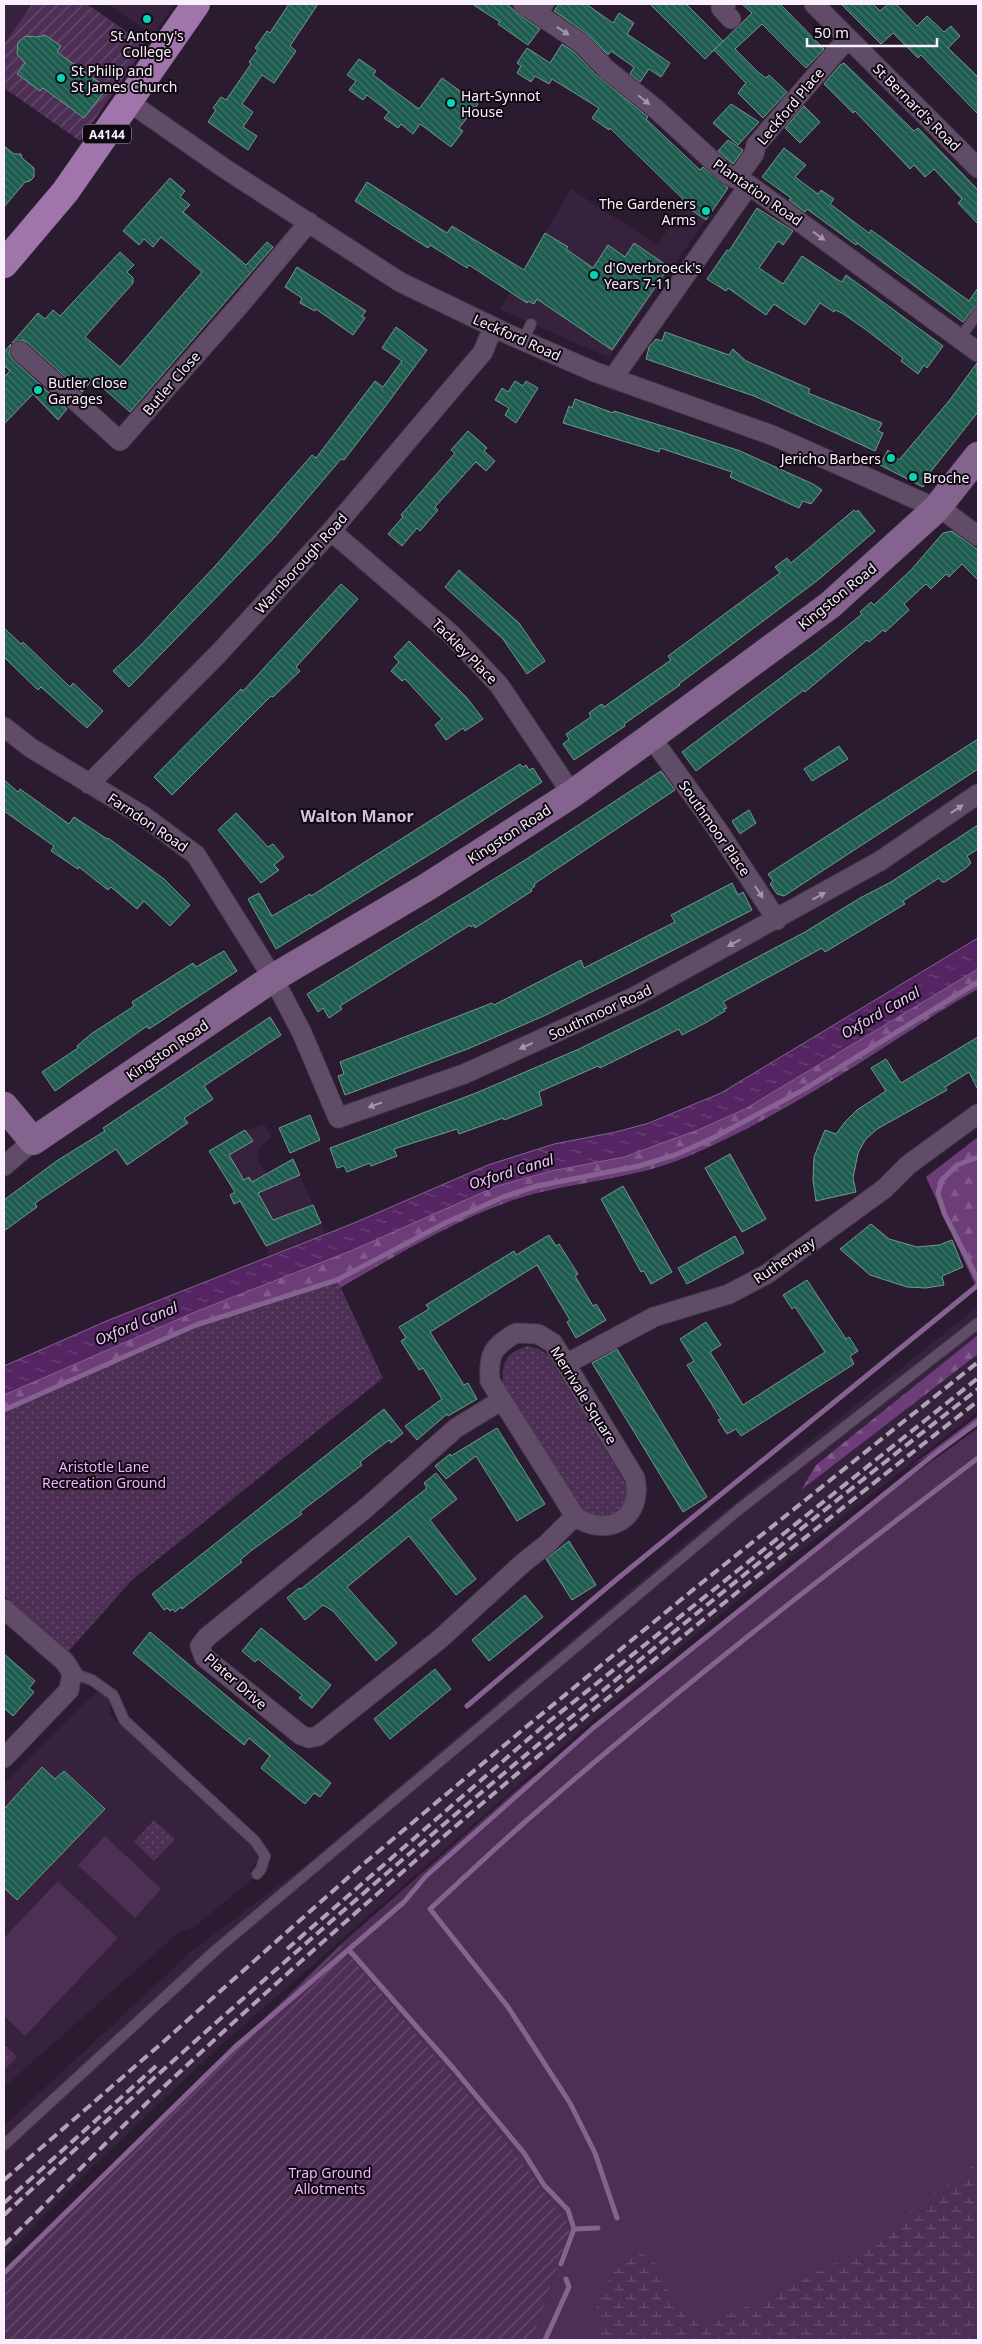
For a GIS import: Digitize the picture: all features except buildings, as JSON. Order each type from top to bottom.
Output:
[{"type":"main road","name":"A4144","points":[[6,258],[65,192],[196,4]]},
{"type":"street","name":"Plantation Road","points":[[523,4],[545,10],[606,69],[656,109],[728,174],[743,182],[978,352]]},
{"type":"street","name":"St Bernard's Road","points":[[814,4],[978,168]]},
{"type":"street","name":"Leckford Place","points":[[613,378],[743,182],[756,146],[848,38]]},
{"type":"street","name":"Leckford Road","points":[[129,102],[400,282],[493,327],[527,332],[613,378],[774,436],[947,513],[978,536]]},
{"type":"street","name":"Butler Close","points":[[20,351],[120,441],[239,306],[309,222]]},
{"type":"street","name":"Warnborough Road","points":[[90,784],[219,653],[332,531],[483,352],[493,327]]},
{"type":"street","name":"Kingston Road","points":[[4,1166],[33,1141],[272,978],[426,886],[572,794],[651,737],[830,605],[936,509],[978,456]]},
{"type":"street","name":"Tackley Place","points":[[332,531],[452,634],[499,685],[572,794]]},
{"type":"street","name":"Farndon Road","points":[[4,727],[31,748],[144,817],[196,856],[272,978]]},
{"type":"street","name":"Southmoor Place","points":[[651,737],[717,829],[777,920]]},
{"type":"street","name":"Southmoor Road","points":[[272,978],[302,1033],[338,1118],[464,1074],[634,998],[880,861],[978,794]]},
{"type":"street","points":[[4,1106],[33,1141]]},
{"type":"street","name":"Rutherway","points":[[566,1364],[654,1317],[729,1294],[767,1274],[884,1190],[908,1165],[978,1114]]},
{"type":"street","name":"Merrivale Square","points":[[516,1333],[538,1334],[553,1343],[635,1478],[636,1495],[630,1512],[617,1523],[599,1527],[585,1524],[575,1516],[502,1400],[490,1381],[489,1365],[496,1345],[516,1333]]},
{"type":"street","name":"Plater Drive","points":[[502,1400],[456,1428],[366,1508],[208,1637],[200,1646],[204,1657],[301,1735],[309,1738],[318,1736],[440,1639],[523,1563],[547,1544],[575,1516]]},
{"type":"street","points":[[4,1609],[65,1662],[72,1673],[68,1690],[7,1748]]},
{"type":"lane","points":[[960,338],[978,313]]},
{"type":"lane","points":[[4,2145],[217,1949],[736,1511],[978,1323]]},
{"type":"lane","points":[[72,1673],[92,1680],[113,1695],[124,1720],[256,1841],[265,1856],[261,1869],[257,1874]]},
{"type":"shaded area","points":[[4,4],[32,4],[4,44]]},
{"type":"shaded area","name":"St Antony's College","points":[[107,4],[174,4],[153,35]]},
{"type":"shaded area","name":"d'Overbroeck's Years 7-11","points":[[710,172],[730,185],[611,355],[606,356],[500,309],[571,189],[657,245]]},
{"type":"shaded area","points":[[264,1124],[272,1137],[259,1149],[259,1162],[267,1174],[293,1159],[325,1233],[269,1256],[266,1246],[209,1151],[242,1132]]},
{"type":"shaded area","points":[[978,1306],[978,1411],[754,1587],[602,1712],[221,2045],[85,2174],[4,2256],[4,2126],[194,1949],[305,1866],[695,1535]]},
{"type":"shaded area","points":[[98,1690],[110,1700],[110,1716],[133,1734],[255,1847],[258,1853],[258,1860],[249,1871],[255,1877],[193,1928],[179,1932],[4,2087],[4,1783]]},
{"type":"green space","points":[[32,4],[87,4],[146,45],[80,141],[4,88],[4,44]]},
{"type":"green space","points":[[978,969],[978,989],[800,1099],[743,1131],[704,1149],[645,1171],[546,1191],[503,1204],[479,1213],[431,1236],[340,1288],[336,1280],[196,1325],[4,1410],[4,1395],[195,1312],[353,1250],[497,1186],[551,1171],[624,1157],[698,1130],[745,1109]]},
{"type":"green space","points":[[978,1137],[978,1291],[926,1177]]},
{"type":"green space","name":"Aristotle Lane Recreation Ground","points":[[337,1280],[383,1378],[132,1580],[67,1653],[4,1595],[4,1410],[196,1325]]},
{"type":"green space","points":[[978,1335],[978,1354],[801,1490],[816,1465]]},
{"type":"green space","points":[[528,1346],[539,1349],[548,1355],[626,1484],[629,1495],[617,1521],[583,1513],[503,1384],[503,1370],[507,1359],[515,1351]]},
{"type":"green space","points":[[978,1416],[978,1422],[909,1468]]},
{"type":"green space","points":[[978,1428],[978,2340],[532,2340],[571,2227],[488,2117],[340,1945],[515,1791],[903,1482]]},
{"type":"green space","points":[[154,1820],[175,1839],[154,1861],[134,1842]]},
{"type":"green space","points":[[105,1836],[161,1889],[135,1918],[78,1865]]},
{"type":"green space","points":[[58,1881],[118,1938],[25,2036],[4,2016],[4,1938]]},
{"type":"green space","name":"Trap Ground Allotments","points":[[340,1945],[488,2117],[571,2227],[532,2340],[4,2340],[4,2278],[15,2261]]},
{"type":"green space","points":[[4,2044],[17,2057],[4,2070]]},
{"type":"green space","points":[[978,2163],[978,2340],[600,2340],[596,2304],[619,2261],[637,2253],[652,2257],[674,2301],[693,2321],[719,2318],[770,2297],[844,2258]]},
{"type":"water","name":"Oxford Canal","points":[[978,938],[978,969],[745,1109],[698,1130],[624,1157],[551,1171],[497,1186],[353,1250],[195,1312],[4,1395],[4,1366],[109,1320],[354,1223],[488,1165],[554,1144],[616,1132],[649,1123],[721,1093]]},
{"type":"waterway","points":[[4,1410],[196,1325],[337,1280],[445,1223],[503,1197],[537,1186],[639,1166],[675,1155],[713,1138],[803,1090],[978,982]]},
{"type":"waterway","points":[[978,1157],[957,1165],[942,1180],[938,1193],[944,1213],[978,1280]]},
{"type":"waterway","points":[[467,1706],[617,1579],[978,1285]]},
{"type":"waterway","points":[[4,2273],[235,2047],[404,1902],[426,1876],[593,1728],[932,1456],[978,1422]]},
{"type":"waterway","points":[[617,2218],[595,2153],[570,2103],[508,2007],[430,1909],[520,1826],[697,1677],[978,1458]]},
{"type":"waterway","points":[[349,1950],[454,2069],[524,2153],[544,2185],[568,2210],[574,2229],[561,2264]]},
{"type":"waterway","points":[[574,2229],[598,2228]]},
{"type":"waterway","points":[[545,2340],[569,2287],[566,2279]]},
{"type":"railway","points":[[4,2180],[361,1866],[526,1727],[694,1589],[978,1362]]},
{"type":"railway","points":[[287,1949],[541,1728],[978,1378]]},
{"type":"railway","points":[[4,2215],[241,2001],[482,1792],[728,1588],[978,1389]]},
{"type":"railway","points":[[4,2245],[161,2090],[280,1981],[475,1810],[674,1644],[978,1401]]},
{"type":"railway","points":[[4,2203],[156,2066]]},
{"type":"place","name":"St Antony's College","points":[[147,19]]},
{"type":"place","name":"St Philip and St James Church","points":[[61,78]]},
{"type":"place","name":"Hart-Synnot House","points":[[451,103]]},
{"type":"place","name":"The Gardeners Arms","points":[[706,211]]},
{"type":"place","name":"d'Overbroeck's Years 7-11","points":[[594,275]]},
{"type":"place","name":"Butler Close Garages","points":[[38,390]]},
{"type":"place","name":"Jericho Barbers","points":[[891,458]]},
{"type":"place","name":"Broche","points":[[913,477]]},
{"type":"district","name":"Walton Manor","points":[[357,816]]}]
